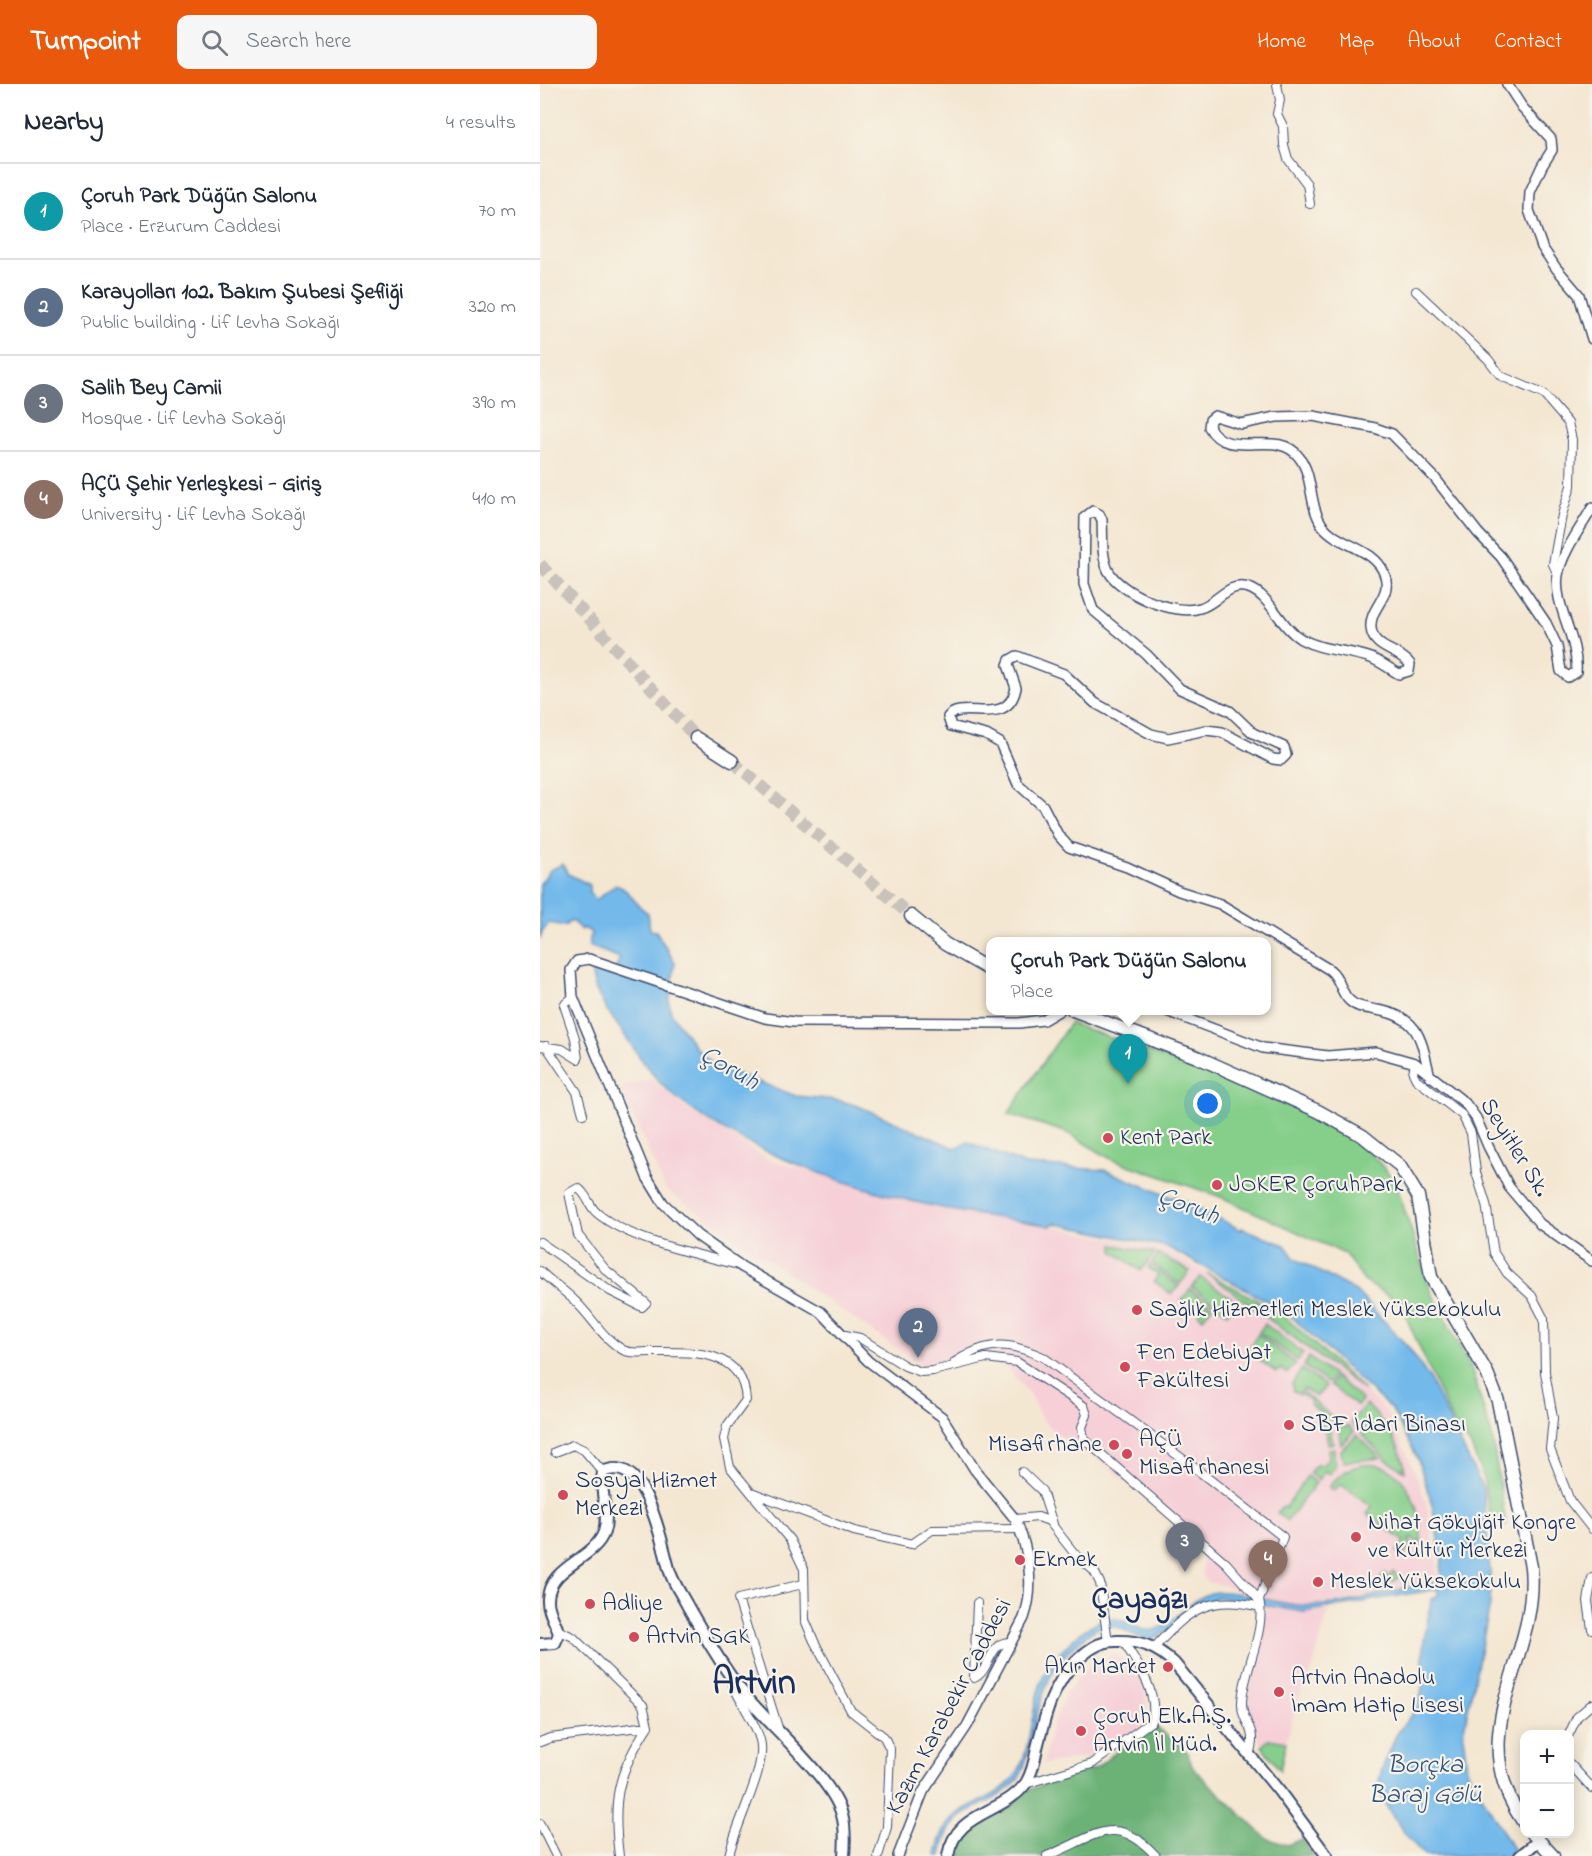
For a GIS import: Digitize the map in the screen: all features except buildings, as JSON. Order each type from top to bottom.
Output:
[{"type":"main road","points":[[696,738],[732,761]]},
{"type":"main road","points":[[911,916],[945,944],[986,968]]},
{"type":"main road","points":[[1083,1015],[1197,1057],[1335,1119],[1389,1155],[1412,1182],[1420,1205],[1431,1277],[1487,1372],[1498,1401],[1531,1567],[1532,1592],[1504,1700],[1498,1737],[1503,1777],[1520,1817]]},
{"type":"main road","points":[[540,1644],[555,1643],[558,1639],[558,1630],[548,1602],[550,1588],[556,1578],[596,1543],[605,1530],[603,1472],[610,1468],[623,1470],[642,1491],[658,1522],[675,1584],[726,1670],[740,1690],[837,1802],[843,1817],[844,1856]]},
{"type":"main road","points":[[948,1856],[954,1837],[965,1824],[1013,1795],[1025,1784],[1034,1761],[1046,1713],[1061,1680],[1090,1648],[1108,1641],[1123,1641],[1155,1647],[1181,1670],[1327,1856]]},
{"type":"main road","points":[[1520,1856],[1534,1838]]},
{"type":"main road","points":[[1536,1838],[1553,1856]]},
{"type":"street","points":[[1277,84],[1280,100],[1277,114],[1283,126],[1286,152],[1288,159],[1307,184],[1310,204]]},
{"type":"street","points":[[1507,84],[1522,107],[1551,139],[1552,150],[1542,165],[1530,192],[1529,210],[1542,247],[1579,295],[1586,312],[1592,339]]},
{"type":"street","points":[[1416,291],[1488,359],[1501,376],[1543,394],[1568,423],[1572,440],[1572,474],[1553,564],[1558,575],[1558,594],[1575,651],[1574,674],[1569,677],[1560,671],[1557,646],[1546,623],[1501,557],[1478,533],[1434,477],[1392,434],[1375,428],[1313,416],[1276,417],[1247,424],[1235,424],[1215,416],[1210,420],[1209,426],[1222,440],[1233,444],[1280,445],[1299,456],[1322,524],[1336,537],[1375,560],[1384,573],[1386,589],[1371,619],[1372,634],[1381,646],[1408,662],[1409,671],[1399,674],[1372,659],[1324,648],[1305,641],[1289,630],[1262,597],[1250,588],[1229,589],[1202,608],[1182,611],[1160,605],[1125,589],[1107,568],[1102,520],[1099,514],[1093,512],[1085,517],[1084,574],[1086,594],[1094,610],[1146,654],[1180,689],[1230,711],[1253,733],[1284,747],[1286,756],[1281,760],[1273,759],[1230,735],[1213,730],[1177,738],[1150,734],[1095,703],[1070,677],[1021,657],[1013,657],[1009,662],[1008,669],[1016,688],[1010,702],[995,710],[956,712],[948,717],[951,726],[986,735],[1000,743],[1018,784],[1043,806],[1058,835],[1069,847],[1127,867],[1173,889],[1221,904],[1330,970],[1337,976],[1350,1002],[1402,1015],[1413,1025],[1423,1048],[1430,1077]]},
{"type":"street","points":[[1558,575],[1592,508]]},
{"type":"street","name":"Kazım Karabekir Caddesi","points":[[898,1856],[923,1792],[967,1726],[1024,1618],[1029,1602],[1027,1553],[1020,1529],[1016,1520],[975,1470],[942,1418],[868,1361],[821,1312],[742,1267],[698,1236],[656,1193],[573,997],[571,969],[578,961],[589,959],[765,1018],[810,1023],[1020,1023],[1043,1020],[1052,1015]]},
{"type":"street","points":[[543,1046],[562,1049],[578,1059],[575,1038],[564,1005],[573,997]]},
{"type":"street","points":[[1175,1015],[1263,1048],[1328,1056],[1376,1053],[1415,1063],[1413,1073],[1416,1079],[1462,1115],[1471,1133],[1476,1172],[1486,1204],[1494,1253],[1502,1267],[1532,1296],[1542,1313],[1546,1326],[1545,1372],[1553,1418],[1550,1449],[1569,1501],[1592,1529]]},
{"type":"street","points":[[543,1046],[577,1092],[583,1113]]},
{"type":"street","name":"Seyitler Sk.","points":[[1415,1063],[1465,1103],[1476,1118],[1509,1187],[1540,1224],[1592,1261]]},
{"type":"street","points":[[540,1242],[610,1291],[642,1307],[646,1303],[605,1269],[578,1235],[569,1193],[578,1188],[585,1193],[588,1204],[599,1215],[652,1242],[742,1267]]},
{"type":"street","points":[[540,1271],[575,1300],[612,1343],[627,1352],[672,1352],[721,1358],[737,1370],[745,1383],[746,1400],[727,1425],[724,1439],[729,1467],[790,1540],[804,1569],[805,1620],[814,1641],[851,1711],[884,1737],[890,1749],[887,1827],[878,1856]]},
{"type":"street","points":[[845,1335],[860,1338],[914,1370],[927,1372],[986,1358],[1010,1360],[1032,1370],[1081,1403],[1087,1412],[1082,1427],[1084,1439],[1220,1557],[1259,1604]]},
{"type":"street","points":[[949,1367],[975,1350],[996,1345],[1018,1348],[1043,1357],[1191,1465],[1283,1537],[1259,1604],[1242,1701],[1254,1735],[1249,1755]]},
{"type":"street","points":[[555,1452],[573,1445],[584,1450],[603,1472]]},
{"type":"street","points":[[1022,1472],[1042,1491],[1054,1525],[1074,1553],[1098,1576],[1108,1641]]},
{"type":"street","points":[[747,1491],[854,1531],[912,1544],[932,1530],[1020,1529]]},
{"type":"street","points":[[1016,1520],[1038,1517],[1054,1525]]},
{"type":"street","points":[[1592,1578],[1588,1600],[1592,1629]]},
{"type":"street","points":[[781,1735],[738,1599],[803,1584]]},
{"type":"street","points":[[1155,1647],[1182,1621],[1212,1603],[1234,1600],[1259,1604]]},
{"type":"street","points":[[977,1603],[974,1678],[984,1672],[998,1646],[1004,1642],[1011,1642]]},
{"type":"street","points":[[558,1630],[573,1636],[643,1705],[648,1726],[629,1756],[618,1785],[614,1819],[619,1856]]},
{"type":"street","points":[[1025,1784],[1092,1764],[1152,1721],[1154,1710],[1147,1683],[1123,1641]]},
{"type":"street","points":[[726,1670],[757,1731],[763,1753],[734,1833],[729,1856]]},
{"type":"street","points":[[1571,1730],[1578,1717],[1592,1704]]},
{"type":"street","points":[[540,1742],[550,1738],[648,1726]]},
{"type":"street","points":[[1574,1769],[1592,1788]]},
{"type":"street","points":[[540,1824],[556,1856]]},
{"type":"street","points":[[1047,1856],[1099,1834],[1121,1830],[1139,1838],[1156,1856]]},
{"type":"shaded area","points":[[651,1079],[686,1109],[770,1160],[943,1210],[1051,1226],[1165,1250],[1281,1313],[1387,1412],[1416,1474],[1427,1506],[1437,1563],[1436,1582],[1312,1606],[1266,1601],[1239,1589],[1206,1582],[1202,1572],[1202,1551],[1199,1542],[1104,1463],[1080,1445],[1066,1441],[1042,1420],[1030,1395],[995,1354],[924,1367],[666,1190],[620,1088]]},
{"type":"shaded area","points":[[1266,1606],[1311,1612],[1329,1610],[1309,1680],[1305,1680],[1289,1729],[1280,1770],[1260,1742],[1245,1709]]},
{"type":"shaded area","points":[[1114,1654],[1135,1669],[1140,1676],[1146,1696],[1147,1723],[1099,1756],[1043,1764],[1051,1728],[1066,1693],[1088,1666]]},
{"type":"green space","points":[[1070,1023],[1221,1078],[1320,1118],[1367,1149],[1395,1181],[1431,1291],[1471,1368],[1492,1436],[1506,1525],[1491,1520],[1483,1477],[1471,1446],[1452,1421],[1400,1303],[1364,1281],[1345,1254],[1221,1197],[1111,1159],[1068,1133],[1008,1114]]},
{"type":"green space","points":[[1113,1245],[1155,1253],[1141,1271],[1113,1251]]},
{"type":"green space","points":[[1158,1254],[1190,1271],[1180,1284],[1152,1263]]},
{"type":"green space","points":[[1150,1265],[1179,1286],[1171,1294],[1154,1281],[1158,1275],[1148,1268]]},
{"type":"green space","points":[[1207,1273],[1281,1313],[1364,1390]]},
{"type":"green space","points":[[1200,1277],[1236,1301],[1227,1313],[1192,1287]]},
{"type":"green space","points":[[1190,1289],[1212,1306],[1203,1318],[1198,1313],[1202,1307],[1196,1302],[1191,1309],[1181,1301]]},
{"type":"green space","points":[[1265,1324],[1303,1353],[1298,1361],[1259,1332]]},
{"type":"green space","points":[[1258,1334],[1296,1364],[1287,1373],[1281,1369],[1276,1372],[1247,1351]]},
{"type":"green space","points":[[1309,1357],[1334,1376],[1328,1383],[1304,1366]]},
{"type":"green space","points":[[1302,1369],[1326,1386],[1316,1397],[1304,1389],[1299,1395],[1293,1391],[1292,1384]]},
{"type":"green space","points":[[1336,1377],[1362,1400],[1357,1406],[1330,1385]]},
{"type":"green space","points":[[1304,1393],[1345,1428],[1348,1425],[1354,1432],[1341,1445],[1338,1427],[1310,1404],[1311,1401],[1302,1395]]},
{"type":"green space","points":[[1366,1404],[1391,1434],[1405,1471],[1385,1459],[1351,1422]]},
{"type":"green space","points":[[1319,1420],[1330,1429],[1333,1444],[1328,1444],[1326,1432],[1316,1424]]},
{"type":"green space","points":[[1357,1435],[1380,1458],[1343,1462],[1341,1450]]},
{"type":"green space","points":[[1328,1449],[1334,1449],[1335,1467],[1329,1474],[1325,1471],[1318,1480],[1309,1473],[1316,1465],[1323,1465],[1329,1457]]},
{"type":"green space","points":[[1362,1465],[1376,1465],[1397,1476],[1412,1496],[1416,1508],[1421,1545],[1411,1538],[1409,1541],[1412,1544],[1403,1557],[1397,1552],[1404,1541],[1367,1514],[1372,1506],[1340,1484],[1334,1491],[1329,1487],[1350,1469]]},
{"type":"green space","points":[[1307,1476],[1316,1483],[1287,1521],[1277,1513],[1282,1507],[1285,1508]]},
{"type":"green space","points":[[1393,1572],[1400,1577],[1388,1584],[1376,1584],[1385,1573],[1389,1577]]},
{"type":"green space","points":[[1151,1727],[1157,1728],[1179,1744],[1187,1752],[1193,1768],[1266,1838],[1287,1845],[1302,1839],[1314,1856],[954,1856],[967,1834],[976,1825],[1008,1806],[1028,1790],[1096,1768],[1142,1731]]},
{"type":"green space","points":[[1269,1739],[1286,1742],[1280,1770],[1262,1746]]},
{"type":"water","name":"Borçka Baraj Gölü","points":[[563,864],[568,874],[590,885],[589,892],[596,900],[615,885],[625,890],[648,913],[650,930],[656,931],[675,963],[669,1002],[671,1013],[696,1048],[714,1065],[796,1096],[838,1100],[858,1106],[955,1148],[968,1142],[1026,1165],[1105,1170],[1173,1198],[1175,1196],[1241,1230],[1242,1228],[1285,1245],[1295,1259],[1356,1291],[1409,1348],[1429,1378],[1483,1489],[1491,1584],[1490,1605],[1463,1733],[1467,1770],[1517,1856],[1425,1856],[1389,1811],[1380,1791],[1381,1772],[1394,1740],[1414,1712],[1421,1695],[1424,1638],[1431,1600],[1438,1595],[1438,1589],[1304,1612],[1218,1597],[1200,1605],[1167,1631],[1152,1638],[1140,1637],[1111,1626],[1096,1629],[1063,1657],[1048,1681],[1039,1706],[1025,1765],[1018,1779],[995,1798],[961,1816],[952,1825],[945,1838],[941,1856],[936,1856],[948,1823],[968,1807],[1004,1788],[1015,1776],[1026,1752],[1035,1705],[1044,1676],[1051,1664],[1072,1640],[1090,1626],[1110,1619],[1120,1620],[1145,1630],[1154,1630],[1169,1623],[1196,1600],[1211,1593],[1229,1592],[1287,1604],[1314,1606],[1350,1601],[1440,1582],[1442,1560],[1432,1504],[1418,1459],[1392,1410],[1284,1310],[1167,1247],[1053,1223],[1051,1226],[956,1211],[884,1194],[769,1153],[701,1116],[665,1088],[652,1074],[608,1012],[599,995],[592,970],[598,968],[614,973],[620,958],[589,946],[591,932],[583,928],[581,930],[571,920],[565,926],[549,923],[540,939],[540,884],[550,870]]},
{"type":"tunnel","points":[[540,564],[696,738]]},
{"type":"tunnel","points":[[732,761],[911,916]]},
{"type":"place","name":"Çoruh Park Düğün Salonu","points":[[1128,1084]]},
{"type":"place","name":"Kent Park","points":[[1108,1138]]},
{"type":"place","name":"JOKER ÇoruhPark","points":[[1217,1185]]},
{"type":"place","name":"Sağlık Hizmetleri Meslek Yüksekokulu","points":[[1137,1310]]},
{"type":"place","name":"Karayolları 102. Bakım Şubesi Şefliği","points":[[918,1358]]},
{"type":"place","name":"Fen Edebiyat Fakültesi","points":[[1125,1367]]},
{"type":"place","name":"SBF İdari Binası","points":[[1289,1425]]},
{"type":"place","name":"Misafirhane","points":[[1114,1445]]},
{"type":"place","name":"AÇÜ Misafirhanesi","points":[[1127,1454]]},
{"type":"place","name":"Sosyal Hizmet Merkezi","points":[[563,1495]]},
{"type":"place","name":"Nihat Gökyiğit Kongre ve Kültür Merkezi","points":[[1356,1537]]},
{"type":"place","name":"Ekmek","points":[[1020,1560]]},
{"type":"place","name":"Salih Bey Camii","points":[[1185,1572]]},
{"type":"place","name":"Meslek Yüksekokulu","points":[[1318,1582]]},
{"type":"place","name":"AÇÜ Şehir Yerleşkesi - Giriş","points":[[1268,1590]]},
{"type":"place","name":"Adliye","points":[[590,1604]]},
{"type":"place","name":"Artvin SGK","points":[[634,1637]]},
{"type":"place","name":"Akın Market","points":[[1168,1667]]},
{"type":"place","name":"Artvin Anadolu İmam Hatip Lisesi","points":[[1279,1692]]},
{"type":"place","name":"Çoruh Elk.A.Ş. Artvin İl Müd.","points":[[1081,1731]]},
{"type":"district","name":"Çayağzı","points":[[1140,1601]]},
{"type":"district","name":"Artvin","points":[[754,1684]]},
{"type":"water label","name":"Çoruh","points":[[729,1069]]},
{"type":"water label","name":"Çoruh","points":[[1188,1207]]}]
